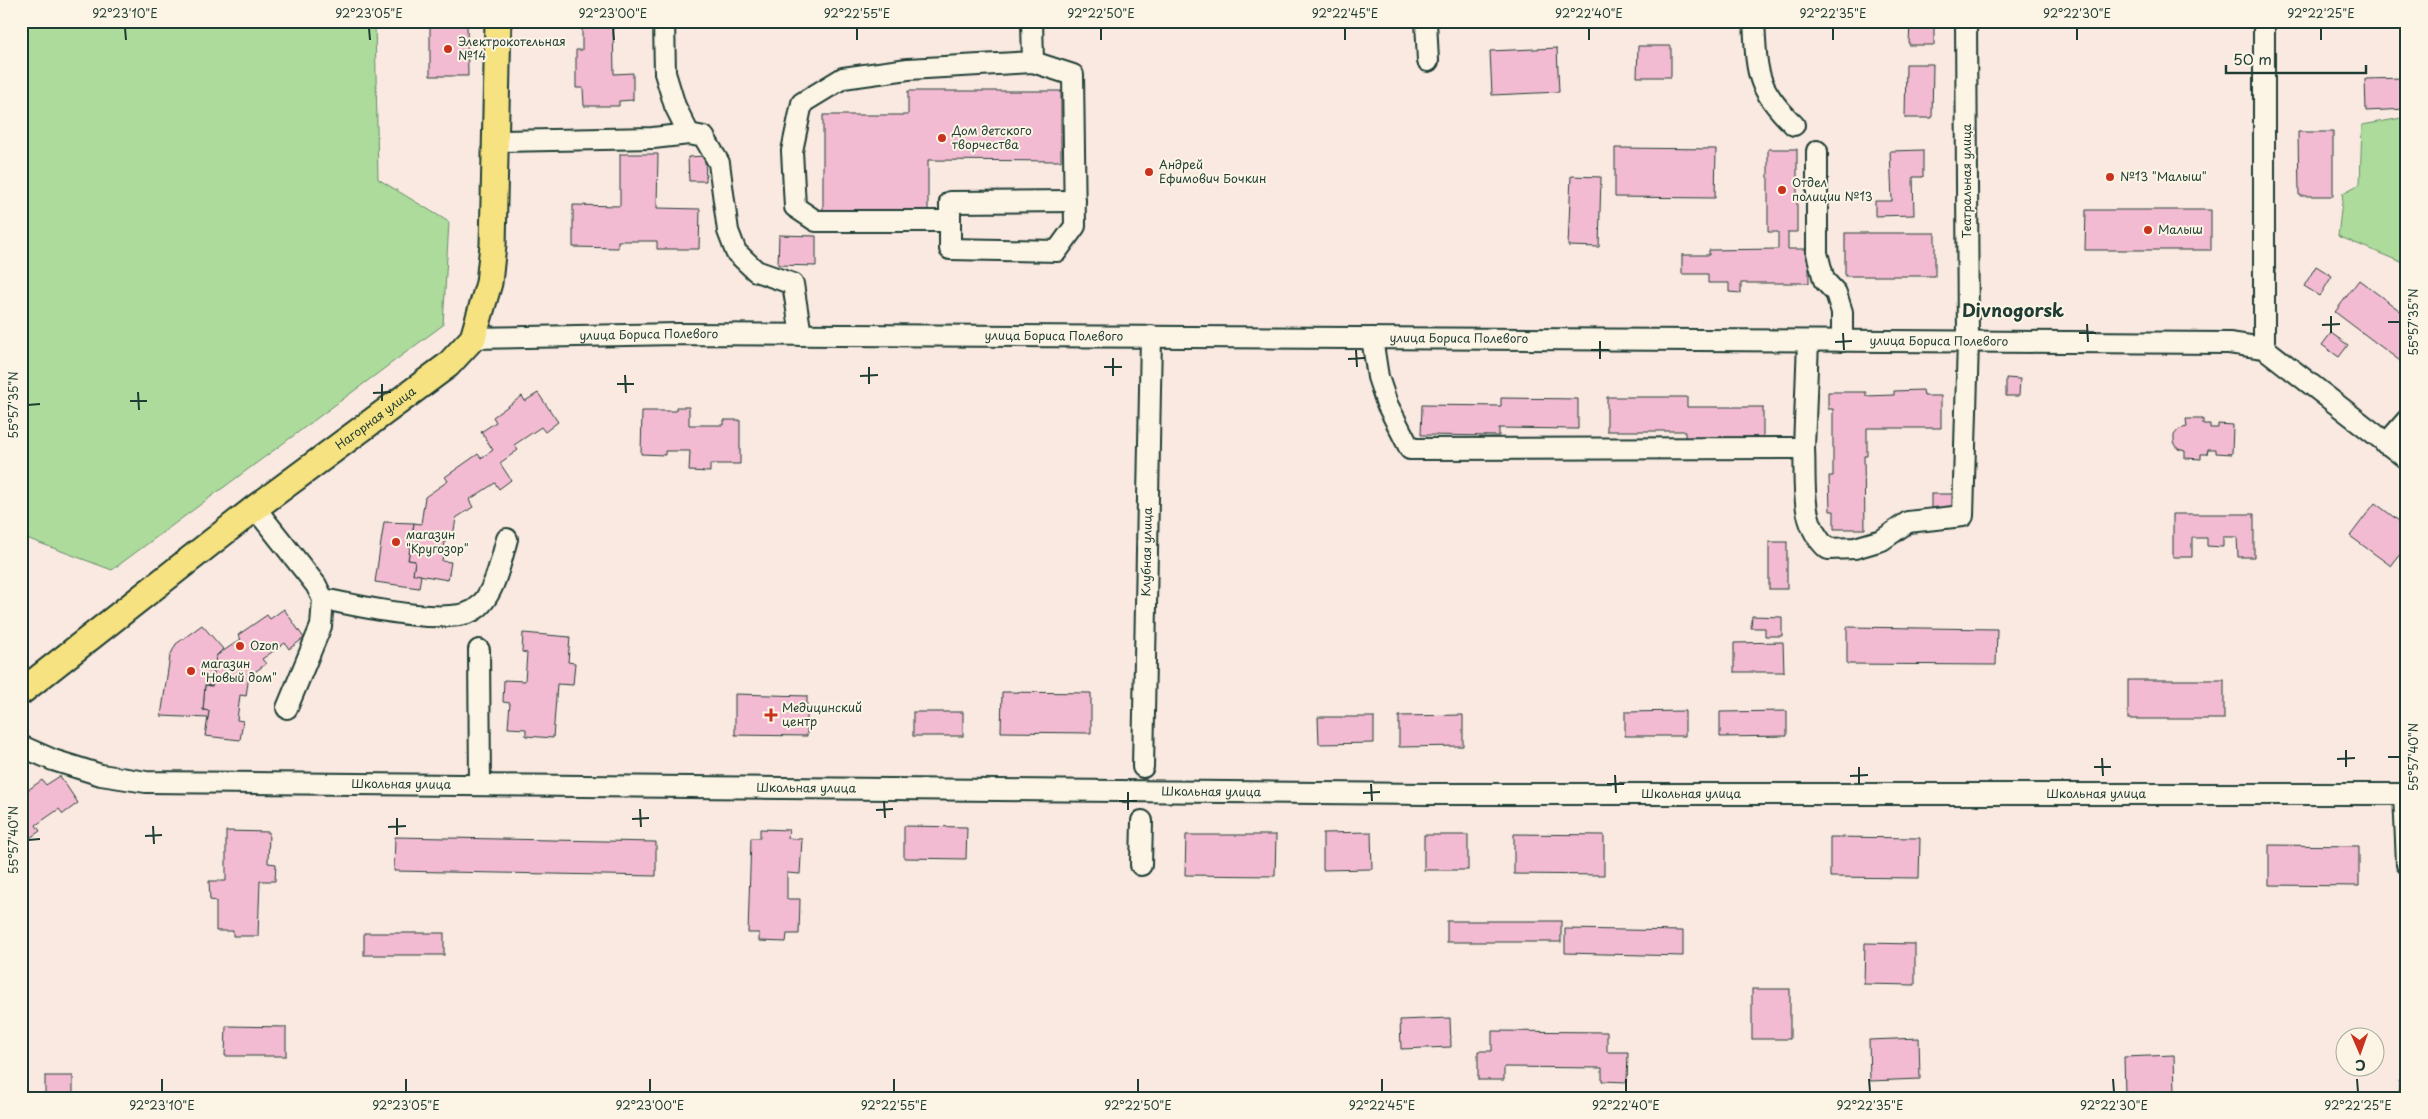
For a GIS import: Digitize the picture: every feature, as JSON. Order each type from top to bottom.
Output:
[{"type":"main road","name":"Нагорная улица","points":[[21,692],[255,508],[448,365],[473,338],[489,283],[493,245],[498,21]]},
{"type":"street","points":[[664,21],[665,73],[676,106],[689,134]]},
{"type":"street","points":[[1032,21],[1032,62]]},
{"type":"street","points":[[1426,21],[1428,60]]},
{"type":"street","points":[[1754,21],[1757,71],[1764,91],[1794,125]]},
{"type":"street","name":"Театральная улица","points":[[1804,448],[1807,517],[1812,530],[1828,549],[1855,548],[1882,540],[1908,522],[1963,516],[1968,341],[1966,21]]},
{"type":"street","points":[[2264,21],[2264,348]]},
{"type":"street","points":[[950,221],[816,221],[795,207],[792,151],[802,103],[843,78],[908,69],[1032,62],[1073,75],[1075,201],[1075,226],[1057,251],[950,249],[950,221],[950,202],[1075,201]]},
{"type":"street","points":[[496,141],[653,138],[689,134],[704,137],[718,163],[728,231],[736,252],[756,271],[793,284],[801,335]]},
{"type":"street","points":[[1817,151],[1817,253],[1824,280],[1836,293],[1842,312],[1842,341]]},
{"type":"street","name":"улица Бориса Полевого","points":[[473,338],[676,334],[2229,342],[2264,348],[2407,459]]},
{"type":"street","name":"Клубная улица","points":[[1142,768],[1151,336]]},
{"type":"street","points":[[1372,338],[1378,377],[1388,404],[1410,449],[1804,448],[1808,341]]},
{"type":"street","points":[[2386,444],[2407,420]]},
{"type":"street","points":[[255,508],[316,585],[323,599],[321,626],[287,708]]},
{"type":"street","points":[[323,599],[445,617],[474,610],[493,588],[507,539]]},
{"type":"street","points":[[479,650],[480,784]]},
{"type":"street","name":"Школьная улица","points":[[21,746],[53,760],[101,775],[146,782],[1428,794],[2406,794]]},
{"type":"street","points":[[2406,794],[2407,864]]},
{"type":"street","points":[[1141,865],[1142,821]]},
{"type":"green space","points":[[21,21],[375,21],[378,179],[449,222],[443,325],[112,570],[21,536]]},
{"type":"green space","points":[[2407,117],[2407,267],[2401,262],[2338,236],[2343,193],[2360,184],[2362,125]]},
{"type":"building","name":"Электрокотельная №14","points":[[430,21],[467,21],[468,76],[430,76]]},
{"type":"building","points":[[582,21],[613,21],[614,74],[633,73],[633,100],[619,101],[619,106],[584,106],[583,88],[576,88],[576,50],[582,50]]},
{"type":"building","points":[[1910,21],[1934,21],[1934,45],[1909,45]]},
{"type":"building","points":[[1638,46],[1671,46],[1671,77],[1637,77]]},
{"type":"building","points":[[1557,48],[1559,92],[1492,95],[1490,51]]},
{"type":"building","points":[[1906,64],[1933,64],[1932,118],[1905,118]]},
{"type":"building","points":[[2405,78],[2406,109],[2366,111],[2365,79]]},
{"type":"building","name":"Дом детского творчества","points":[[908,91],[1061,91],[1061,161],[928,160],[928,217],[823,217],[823,115],[908,115]]},
{"type":"building","points":[[2298,132],[2333,132],[2333,196],[2299,196]]},
{"type":"building","points":[[1615,148],[1716,149],[1715,198],[1615,197]]},
{"type":"building","name":"Отдел полиции №13","points":[[1768,149],[1797,149],[1797,232],[1788,232],[1788,249],[1809,249],[1809,283],[1741,283],[1741,293],[1729,292],[1729,283],[1708,283],[1708,274],[1682,274],[1682,255],[1709,255],[1709,250],[1778,249],[1778,232],[1768,232]]},
{"type":"building","points":[[1923,150],[1923,177],[1913,177],[1914,215],[1875,216],[1875,201],[1892,201],[1890,151]]},
{"type":"building","points":[[620,154],[658,154],[657,208],[700,209],[699,249],[657,249],[657,241],[618,241],[618,248],[573,247],[573,205],[620,206]]},
{"type":"building","points":[[705,156],[706,181],[689,181],[688,157]]},
{"type":"building","points":[[1571,176],[1601,177],[1599,247],[1568,246]]},
{"type":"building","name":"Малыш","points":[[2086,210],[2211,210],[2211,250],[2085,250]]},
{"type":"building","points":[[1845,233],[1935,233],[1935,276],[1845,276]]},
{"type":"building","points":[[779,235],[816,236],[816,266],[778,265]]},
{"type":"building","points":[[2316,266],[2332,276],[2320,296],[2304,286]]},
{"type":"building","points":[[2359,280],[2407,316],[2407,360],[2404,364],[2335,312]]},
{"type":"building","points":[[2331,333],[2348,345],[2339,357],[2322,345]]},
{"type":"building","points":[[2006,378],[2020,379],[2019,396],[2006,396]]},
{"type":"building","points":[[1923,390],[1924,396],[1941,396],[1941,428],[1867,428],[1867,456],[1864,456],[1865,529],[1834,529],[1834,511],[1830,511],[1829,476],[1833,476],[1833,409],[1828,409],[1828,392],[1866,392],[1866,396],[1894,395],[1894,391]]},
{"type":"building","points":[[538,393],[558,422],[545,432],[541,427],[514,445],[518,450],[500,463],[511,480],[499,489],[495,483],[469,500],[473,507],[456,518],[453,537],[446,535],[442,561],[451,562],[448,580],[413,574],[415,561],[408,560],[414,523],[421,524],[425,497],[448,481],[445,477],[478,454],[481,458],[493,450],[481,432],[496,422],[493,417],[522,396],[525,401]]},
{"type":"building","points":[[1607,397],[1687,397],[1687,407],[1763,407],[1763,438],[1685,438],[1685,431],[1607,431]]},
{"type":"building","points":[[1501,398],[1578,399],[1578,429],[1499,428],[1499,436],[1421,435],[1422,405],[1501,406]]},
{"type":"building","points":[[676,407],[689,407],[689,425],[724,425],[724,420],[740,420],[740,464],[710,464],[710,472],[689,471],[690,451],[665,451],[665,455],[641,454],[642,411],[676,411]]},
{"type":"building","points":[[2186,419],[2203,419],[2203,424],[2210,424],[2210,428],[2218,428],[2218,424],[2233,425],[2232,454],[2216,453],[2216,449],[2208,449],[2207,454],[2201,454],[2201,459],[2185,458],[2185,451],[2178,449],[2174,442],[2174,435],[2179,429],[2187,427]]},
{"type":"building","points":[[1931,494],[1959,494],[1959,509],[1931,509]]},
{"type":"building","points":[[2375,503],[2407,527],[2407,545],[2391,566],[2350,536]]},
{"type":"building","points":[[2173,514],[2254,514],[2254,557],[2238,557],[2237,537],[2223,537],[2223,547],[2207,546],[2207,538],[2192,538],[2192,557],[2173,557]]},
{"type":"building","name":"магазин \"Кругозор\"","points":[[384,522],[414,523],[408,560],[415,561],[413,574],[421,575],[419,588],[375,582]]},
{"type":"building","points":[[1769,542],[1787,542],[1787,589],[1769,589]]},
{"type":"building","points":[[284,609],[304,638],[289,649],[285,643],[262,659],[266,664],[249,676],[246,696],[240,695],[237,720],[243,721],[240,740],[205,736],[209,711],[203,710],[205,685],[212,686],[216,656],[241,639],[238,635],[267,615],[270,619]]},
{"type":"building","points":[[1752,616],[1782,617],[1782,636],[1765,636],[1765,628],[1751,628]]},
{"type":"building","name":"магазин \"Новый дом\"","points":[[202,625],[223,649],[216,656],[212,686],[205,685],[203,710],[209,711],[208,718],[161,716],[170,656],[176,644]]},
{"type":"building","points":[[1847,627],[1997,629],[1996,665],[1847,664]]},
{"type":"building","points":[[523,633],[570,637],[568,662],[575,663],[573,685],[557,684],[553,738],[526,736],[526,729],[508,728],[510,703],[503,702],[504,680],[525,681],[527,653],[522,652]]},
{"type":"building","points":[[1783,642],[1784,672],[1734,672],[1734,643]]},
{"type":"building","points":[[2128,680],[2224,680],[2224,719],[2128,719]]},
{"type":"building","points":[[1002,692],[1091,693],[1091,733],[1001,732]]},
{"type":"building","name":"Медицинский центр","points":[[735,694],[807,696],[807,736],[735,735]]},
{"type":"building","points":[[1685,711],[1685,736],[1625,736],[1625,712]]},
{"type":"building","points":[[1787,711],[1787,736],[1720,737],[1720,712]]},
{"type":"building","points":[[913,712],[963,712],[963,736],[913,736]]},
{"type":"building","points":[[1463,715],[1463,746],[1399,747],[1399,716]]},
{"type":"building","points":[[1318,717],[1374,717],[1374,743],[1319,744]]},
{"type":"building","points":[[60,776],[78,803],[63,814],[59,809],[36,825],[40,831],[21,844],[21,795],[42,780],[46,785]]},
{"type":"building","points":[[904,826],[967,827],[966,859],[904,858]]},
{"type":"building","points":[[760,829],[789,830],[788,838],[802,839],[800,874],[787,873],[787,899],[800,899],[799,934],[787,934],[786,942],[759,941],[759,933],[748,933],[751,838],[760,838]]},
{"type":"building","points":[[226,831],[269,832],[268,863],[276,864],[275,881],[260,881],[258,936],[233,936],[233,931],[216,931],[216,901],[210,900],[209,881],[226,881]]},
{"type":"building","points":[[1371,832],[1372,869],[1323,870],[1323,833]]},
{"type":"building","points":[[1514,834],[1604,835],[1604,875],[1514,874]]},
{"type":"building","points":[[1186,835],[1276,835],[1275,876],[1185,875]]},
{"type":"building","points":[[1424,835],[1468,835],[1468,870],[1424,870]]},
{"type":"building","points":[[395,837],[656,842],[656,876],[394,871]]},
{"type":"building","points":[[1830,837],[1920,838],[1919,878],[1830,877]]},
{"type":"building","points":[[2269,845],[2359,846],[2359,886],[2269,885]]},
{"type":"building","points":[[1447,921],[1561,921],[1561,942],[1447,942]]},
{"type":"building","points":[[1565,929],[1683,931],[1683,956],[1565,953]]},
{"type":"building","points":[[364,933],[444,933],[444,955],[364,955]]},
{"type":"building","points":[[1865,943],[1915,944],[1915,985],[1864,984]]},
{"type":"building","points":[[1752,989],[1790,989],[1790,1039],[1752,1039]]},
{"type":"building","points":[[1450,1018],[1451,1047],[1401,1049],[1400,1020]]},
{"type":"building","points":[[226,1026],[286,1027],[286,1056],[225,1056]]},
{"type":"building","points":[[1492,1031],[1607,1032],[1607,1052],[1628,1052],[1627,1082],[1602,1081],[1602,1068],[1504,1067],[1504,1080],[1478,1080],[1478,1051],[1492,1051]]},
{"type":"building","points":[[1919,1038],[1920,1079],[1870,1081],[1869,1040]]},
{"type":"building","points":[[2174,1055],[2175,1092],[2125,1094],[2124,1057]]},
{"type":"building","points":[[2406,1063],[2407,1098],[2398,1098],[2399,1081],[2406,1081]]},
{"type":"building","points":[[45,1076],[73,1076],[73,1097],[45,1096]]},
{"type":"place","name":"Электрокотельная №14","points":[[448,49]]},
{"type":"place","name":"Дом детского творчества","points":[[942,138]]},
{"type":"place","name":"Андрей Ефимович Бочкин","points":[[1149,172]]},
{"type":"place","name":"№13 \"Малыш\"","points":[[2110,177]]},
{"type":"place","name":"Отдел полиции №13","points":[[1782,190]]},
{"type":"place","name":"Малыш","points":[[2148,230]]},
{"type":"place","name":"магазин \"Кругозор\"","points":[[396,542]]},
{"type":"place","name":"Ozon","points":[[240,646]]},
{"type":"place","name":"магазин \"Новый дом\"","points":[[191,671]]},
{"type":"place","name":"Медицинский центр","points":[[771,715]]},
{"type":"district","name":"Divnogorsk","points":[[2013,311]]}]
